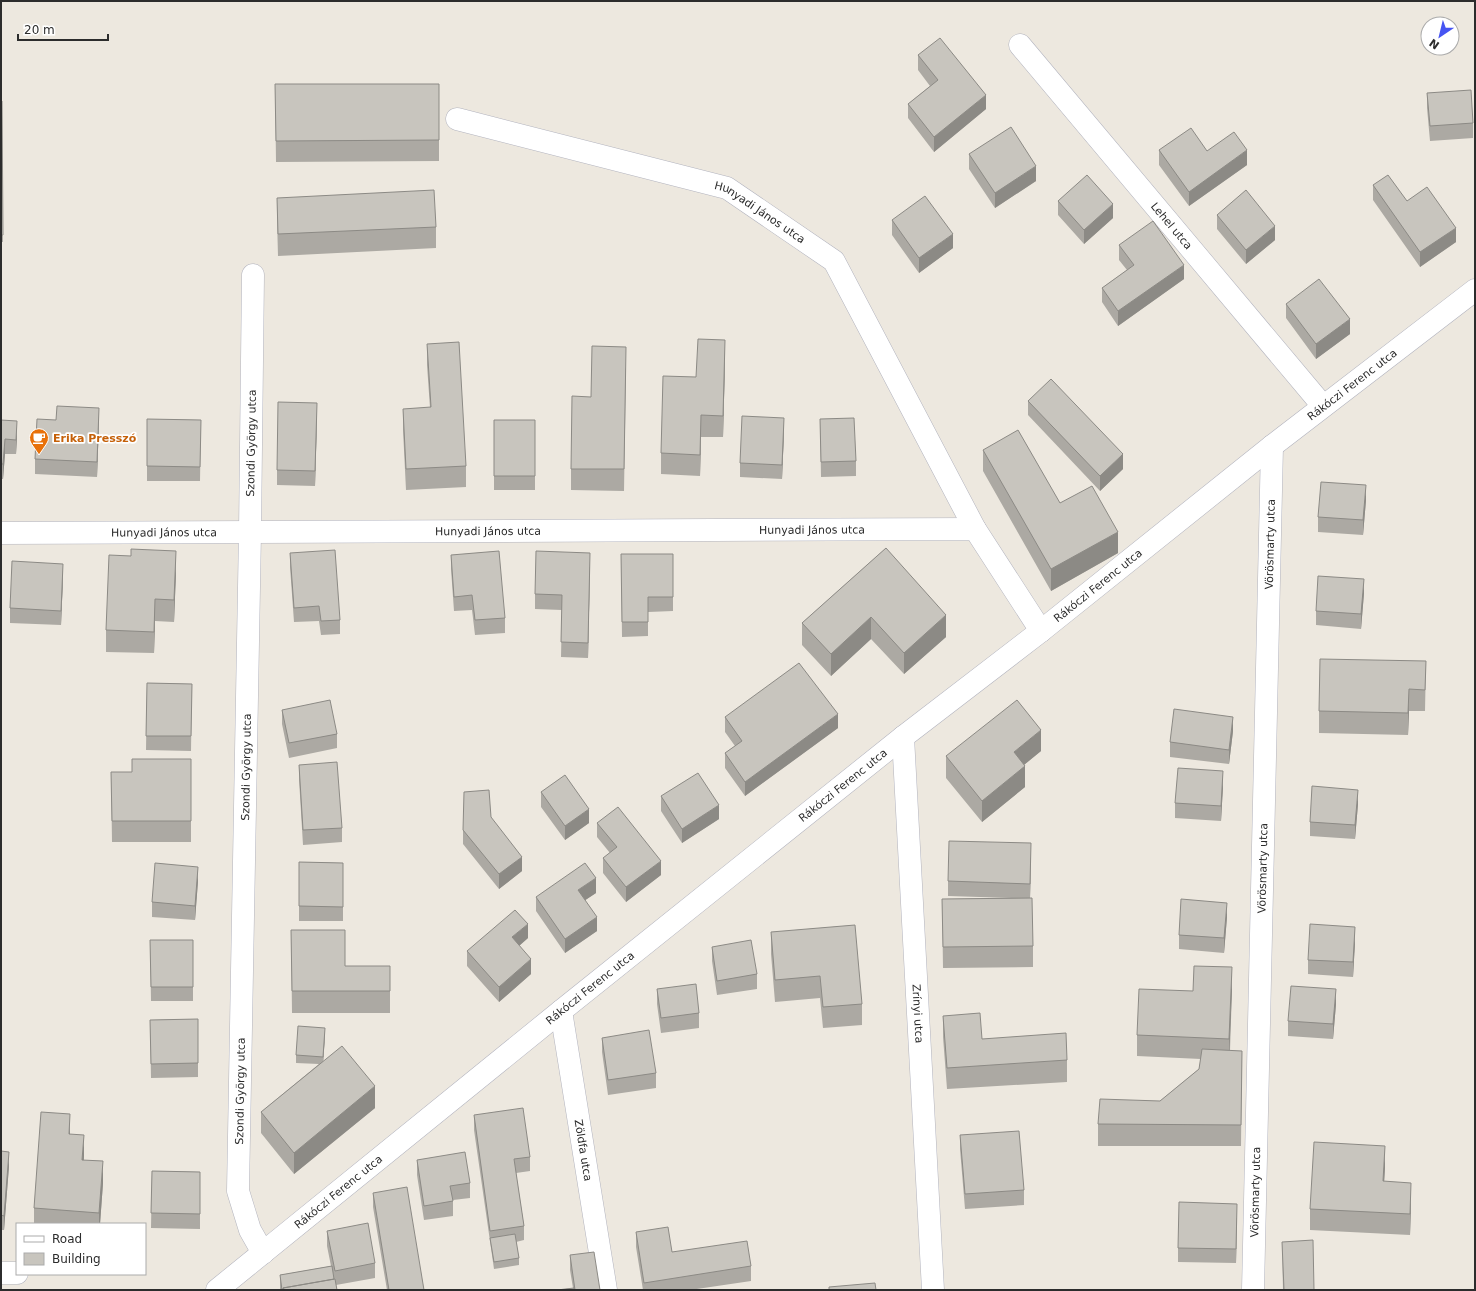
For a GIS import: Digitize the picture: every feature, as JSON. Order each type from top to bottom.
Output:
[{"type":"street","name":"Lehel utca","points":[[1020,45],[1323,406]]},
{"type":"street","name":"Hunyadi János utca","points":[[456,119],[727,188],[834,261],[975,529],[1041,631]]},
{"type":"street","name":"Szondi György utca","points":[[253,276],[238,1191],[250,1230],[263,1253]]},
{"type":"street","name":"Rákóczi Ferenc utca","points":[[217,1290],[238,1281],[263,1253],[561,1011],[1272,446],[1475,290]]},
{"type":"street","name":"Vörösmarty utca","points":[[1253,1290],[1272,446]]},
{"type":"street","name":"Hunyadi János utca","points":[[1,533],[975,529]]},
{"type":"street","name":"Zrínyi utca","points":[[904,737],[933,1290]]},
{"type":"street","name":"Zöldfa utca","points":[[561,1011],[606,1290]]},
{"type":"street","points":[[1,1273],[16,1273]]},
{"type":"building","points":[[940,38],[986,95],[934,137],[908,104],[938,80],[918,55]]},
{"type":"building","points":[[275,84],[439,84],[439,140],[276,141]]},
{"type":"building","points":[[1471,90],[1473,123],[1430,126],[1427,93]]},
{"type":"building","points":[[2,101],[3,235],[1,235]]},
{"type":"building","points":[[1011,127],[1036,166],[995,193],[969,154]]},
{"type":"building","points":[[1191,128],[1207,151],[1234,132],[1247,150],[1189,192],[1159,150]]},
{"type":"building","points":[[1087,175],[1113,204],[1084,230],[1058,201]]},
{"type":"building","points":[[1388,175],[1407,201],[1427,187],[1456,228],[1420,252],[1373,185]]},
{"type":"building","points":[[434,190],[436,227],[278,234],[277,198]]},
{"type":"building","points":[[1246,190],[1275,226],[1246,250],[1217,215]]},
{"type":"building","points":[[925,196],[953,234],[919,258],[892,220]]},
{"type":"building","points":[[1153,221],[1184,265],[1118,311],[1102,288],[1134,265],[1119,245]]},
{"type":"building","points":[[1319,279],[1350,319],[1316,344],[1286,304]]},
{"type":"building","points":[[698,339],[725,340],[723,416],[701,415],[700,455],[661,453],[663,376],[696,377]]},
{"type":"building","points":[[459,342],[466,466],[406,469],[403,409],[431,407],[427,344]]},
{"type":"building","points":[[592,346],[626,347],[624,469],[571,469],[572,396],[591,397]]},
{"type":"building","points":[[1051,379],[1123,454],[1100,476],[1028,401]]},
{"type":"building","points":[[278,402],[317,403],[315,471],[277,470]]},
{"type":"building","points":[[57,406],[99,408],[97,462],[35,459],[37,419],[56,420]]},
{"type":"building","points":[[742,416],[784,418],[782,465],[740,463]]},
{"type":"building","points":[[854,418],[856,461],[821,462],[820,419]]},
{"type":"building","points":[[147,419],[201,420],[200,467],[147,466]]},
{"type":"building","points":[[1,420],[17,421],[16,440],[5,439],[3,464],[1,464]]},
{"type":"building","points":[[494,420],[535,420],[535,476],[494,476]]},
{"type":"building","points":[[1018,430],[1060,503],[1092,486],[1118,532],[1051,569],[983,450]]},
{"type":"building","points":[[1321,482],[1366,485],[1363,520],[1318,517]]},
{"type":"building","points":[[886,548],[946,615],[904,653],[871,617],[831,654],[802,623]]},
{"type":"building","points":[[131,549],[176,551],[174,600],[155,599],[154,632],[106,630],[109,555],[131,556]]},
{"type":"building","points":[[335,550],[340,620],[321,621],[319,606],[294,608],[290,553]]},
{"type":"building","points":[[499,551],[505,618],[475,620],[472,595],[454,597],[451,555]]},
{"type":"building","points":[[536,551],[590,553],[588,643],[561,642],[562,595],[535,594]]},
{"type":"building","points":[[621,554],[673,554],[673,597],[648,597],[648,622],[622,622]]},
{"type":"building","points":[[12,561],[63,564],[61,611],[10,608]]},
{"type":"building","points":[[1318,576],[1364,579],[1361,614],[1316,611]]},
{"type":"building","points":[[1320,659],[1426,661],[1425,690],[1409,689],[1408,713],[1319,711]]},
{"type":"building","points":[[799,663],[838,714],[745,782],[725,753],[742,741],[725,717]]},
{"type":"building","points":[[147,683],[192,684],[191,736],[146,736]]},
{"type":"building","points":[[330,700],[337,734],[289,743],[282,710]]},
{"type":"building","points":[[1017,700],[1041,730],[1014,752],[1025,766],[982,801],[946,756]]},
{"type":"building","points":[[1174,709],[1233,717],[1229,750],[1170,742]]},
{"type":"building","points":[[132,759],[191,759],[191,821],[112,821],[111,772],[132,772]]},
{"type":"building","points":[[337,762],[342,828],[303,830],[299,765]]},
{"type":"building","points":[[1178,768],[1223,771],[1221,806],[1175,803]]},
{"type":"building","points":[[698,773],[719,805],[682,829],[661,796]]},
{"type":"building","points":[[565,775],[589,809],[565,826],[541,792]]},
{"type":"building","points":[[1312,786],[1358,790],[1355,825],[1310,822]]},
{"type":"building","points":[[489,790],[491,817],[522,857],[499,874],[463,830],[464,792]]},
{"type":"building","points":[[618,807],[661,861],[626,887],[603,858],[617,847],[597,823]]},
{"type":"building","points":[[949,841],[1031,843],[1030,884],[948,881]]},
{"type":"building","points":[[299,862],[343,863],[343,907],[299,906]]},
{"type":"building","points":[[155,863],[198,867],[195,906],[152,902]]},
{"type":"building","points":[[585,863],[596,878],[578,890],[597,917],[565,939],[536,897]]},
{"type":"building","points":[[1032,898],[1033,946],[943,947],[942,899]]},
{"type":"building","points":[[1181,899],[1227,903],[1224,938],[1179,935]]},
{"type":"building","points":[[515,910],[528,924],[512,937],[531,959],[499,987],[467,951]]},
{"type":"building","points":[[1310,924],[1355,927],[1353,962],[1308,960]]},
{"type":"building","points":[[855,925],[862,1004],[823,1007],[820,976],[775,980],[771,932]]},
{"type":"building","points":[[291,930],[345,930],[345,966],[390,966],[390,991],[292,991]]},
{"type":"building","points":[[150,940],[193,940],[193,987],[151,987]]},
{"type":"building","points":[[751,940],[757,974],[717,981],[712,947]]},
{"type":"building","points":[[1194,966],[1232,967],[1229,1039],[1137,1035],[1139,989],[1193,991]]},
{"type":"building","points":[[696,984],[699,1013],[661,1018],[657,989]]},
{"type":"building","points":[[1291,986],[1336,989],[1333,1024],[1288,1021]]},
{"type":"building","points":[[980,1013],[982,1039],[1066,1033],[1067,1060],[947,1068],[943,1016]]},
{"type":"building","points":[[198,1019],[198,1063],[151,1064],[150,1020]]},
{"type":"building","points":[[298,1026],[325,1028],[323,1057],[296,1055]]},
{"type":"building","points":[[649,1030],[656,1073],[608,1080],[602,1038]]},
{"type":"building","points":[[342,1046],[375,1086],[294,1153],[261,1112]]},
{"type":"building","points":[[1202,1049],[1242,1051],[1241,1125],[1098,1124],[1100,1099],[1160,1101],[1199,1069]]},
{"type":"building","points":[[523,1108],[530,1157],[514,1159],[524,1226],[490,1231],[474,1115]]},
{"type":"building","points":[[41,1112],[70,1114],[69,1134],[84,1135],[82,1160],[103,1161],[99,1213],[34,1208]]},
{"type":"building","points":[[1019,1131],[1024,1190],[965,1194],[960,1135]]},
{"type":"building","points":[[1314,1142],[1385,1146],[1383,1181],[1411,1183],[1410,1214],[1310,1209]]},
{"type":"building","points":[[1,1151],[9,1152],[4,1216],[1,1215]]},
{"type":"building","points":[[465,1152],[470,1183],[450,1186],[453,1201],[424,1206],[417,1160]]},
{"type":"building","points":[[152,1171],[200,1172],[200,1214],[151,1213]]},
{"type":"building","points":[[407,1187],[424,1290],[389,1290],[373,1193]]},
{"type":"building","points":[[1179,1202],[1237,1204],[1236,1249],[1178,1248]]},
{"type":"building","points":[[368,1223],[375,1263],[335,1271],[327,1231]]},
{"type":"building","points":[[668,1227],[672,1252],[747,1241],[751,1266],[644,1283],[636,1232]]},
{"type":"building","points":[[515,1234],[519,1258],[494,1262],[490,1238]]},
{"type":"building","points":[[1313,1240],[1314,1290],[1284,1290],[1282,1242]]},
{"type":"building","points":[[594,1252],[600,1290],[575,1290],[570,1255]]},
{"type":"building","points":[[332,1266],[334,1279],[283,1288],[282,1290],[280,1275]]},
{"type":"building","points":[[335,1279],[337,1290],[284,1290],[283,1288]]},
{"type":"building","points":[[875,1283],[876,1290],[829,1290],[829,1287]]},
{"type":"building","points":[[574,1288],[574,1290],[557,1290]]},
{"type":"place","name":"Erika Presszó","points":[[39,455]]}]
